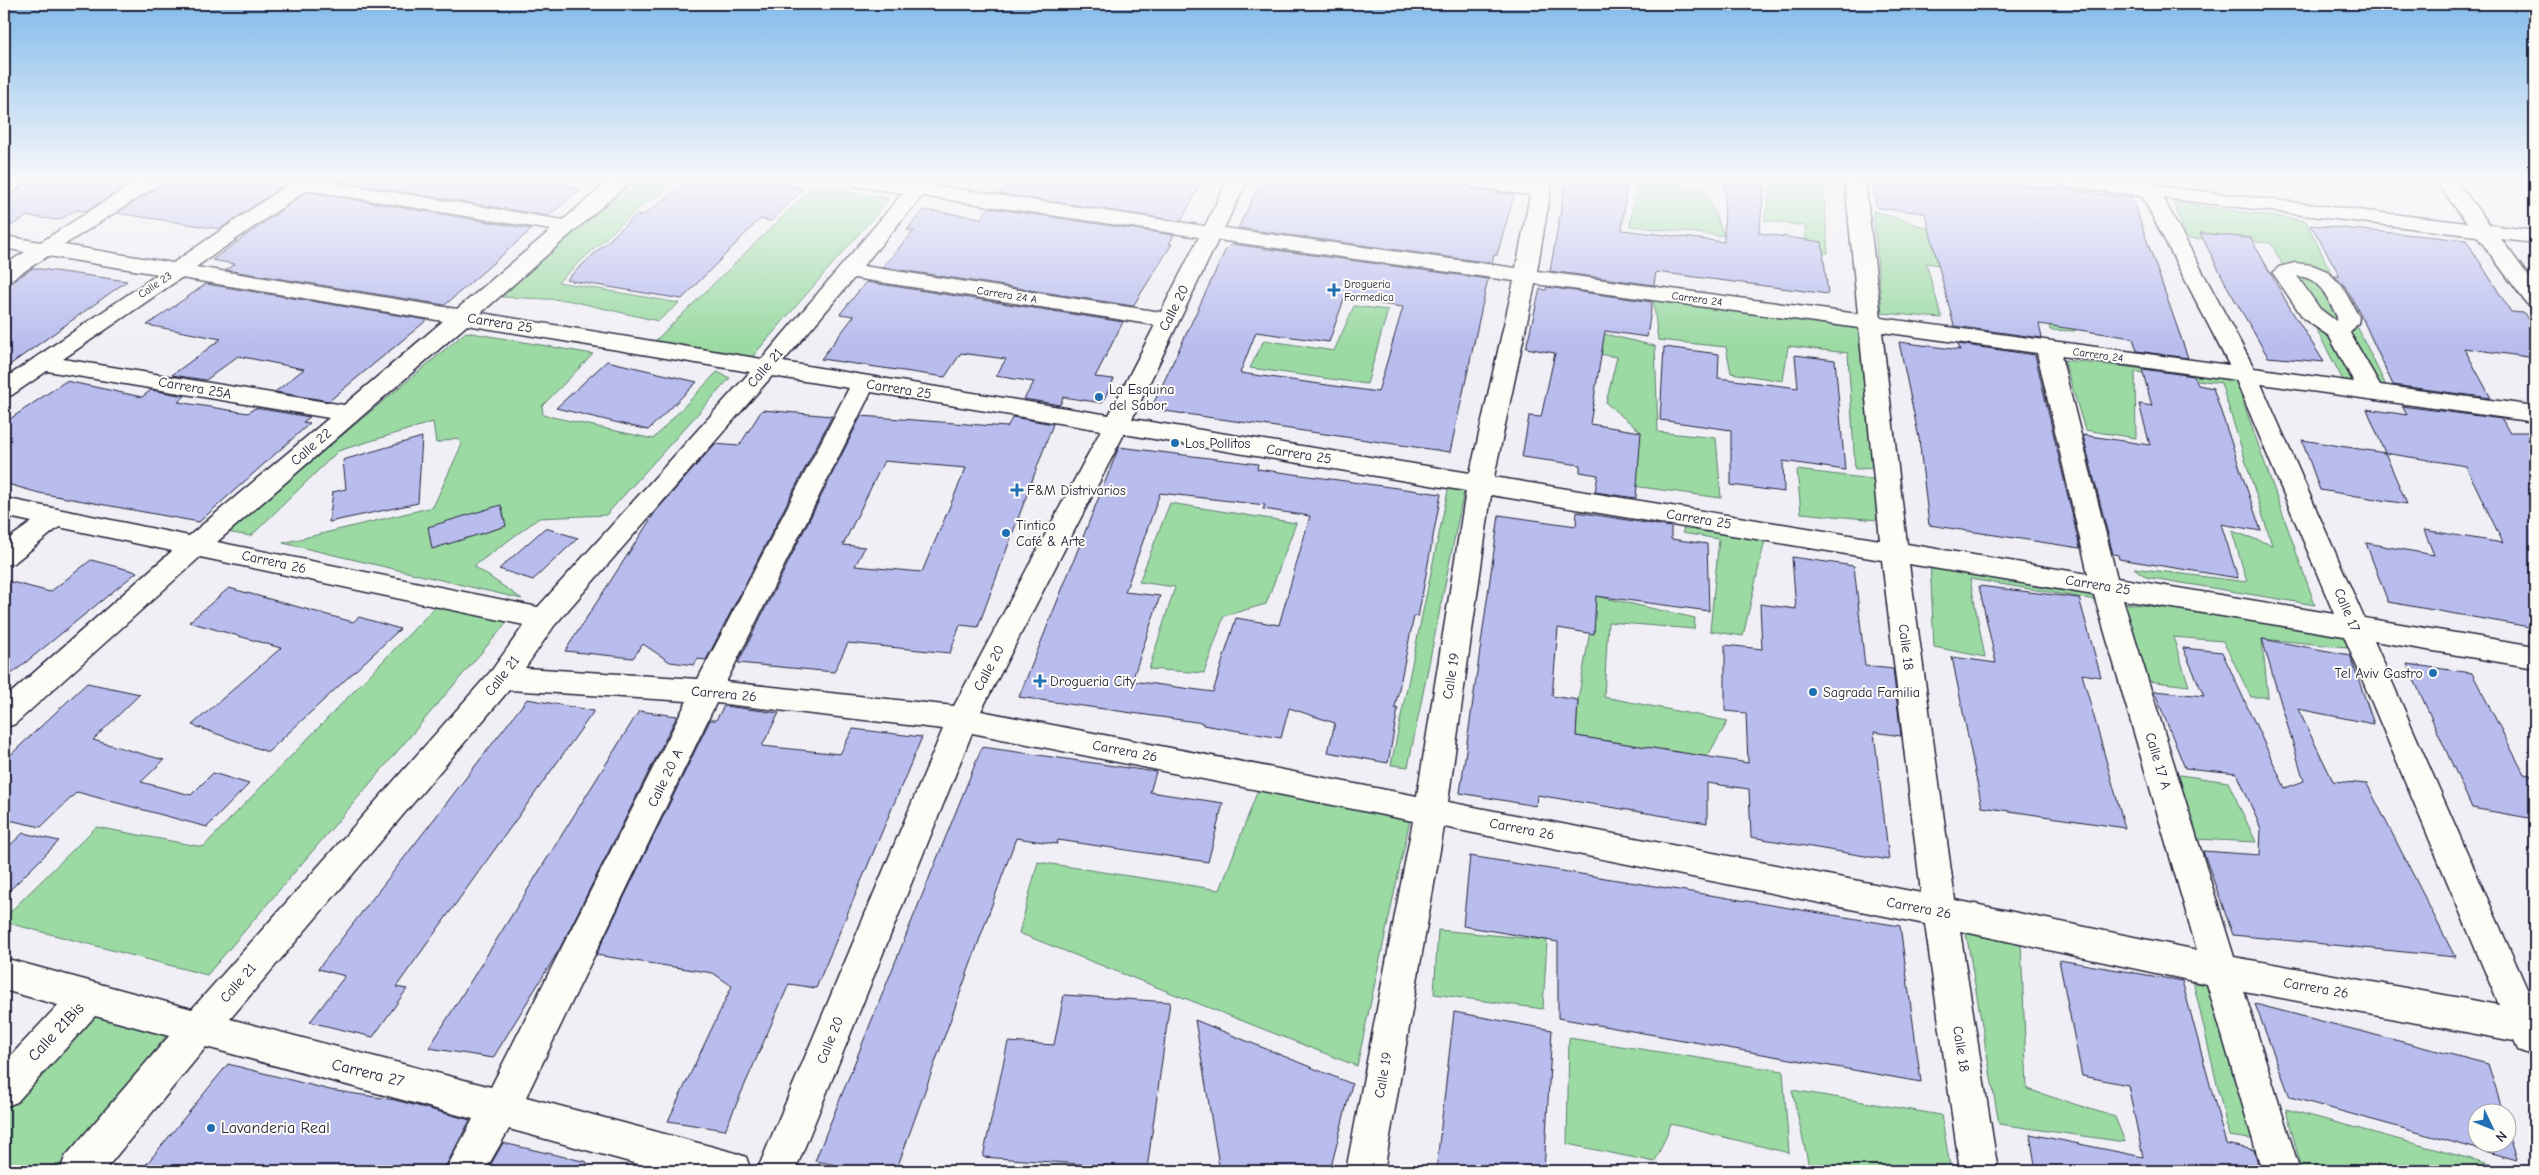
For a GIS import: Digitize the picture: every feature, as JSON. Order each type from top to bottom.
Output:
[{"type":"street","points":[[4,274],[64,236]]},
{"type":"street","name":"Calle 23","points":[[4,390],[226,236]]},
{"type":"street","name":"Calle 22","points":[[4,716],[196,545],[557,236]]},
{"type":"street","name":"Calle 21","points":[[79,1171],[198,1029],[502,678],[544,619],[767,367],[877,236]]},
{"type":"street","name":"Calle 20","points":[[776,1171],[962,719],[1117,424],[1211,236]]},
{"type":"street","name":"Carrera 24","points":[[1234,236],[1526,274],[1871,324],[2535,414]]},
{"type":"street","name":"Calle 19","points":[[1365,1171],[1430,810],[1480,484],[1526,274],[1532,236]]},
{"type":"street","name":"Calle 18","points":[[1861,236],[1894,551],[1940,912],[1980,1171]]},
{"type":"street","name":"Calle 17","points":[[2172,236],[2245,374],[2532,1034]]},
{"type":"street","points":[[2486,236],[2535,299]]},
{"type":"street","name":"Carrera 25","points":[[4,242],[2535,657]]},
{"type":"street","name":"Carrera 24 A","points":[[847,270],[1168,320]]},
{"type":"street","points":[[2338,332],[2371,391]]},
{"type":"street","name":"Calle 17 A","points":[[2047,348],[2105,586],[2281,1171]]},
{"type":"street","name":"Carrera 25A","points":[[42,363],[349,414]]},
{"type":"street","name":"Calle 20 A","points":[[464,1171],[501,1107],[864,383]]},
{"type":"street","name":"Carrera 26","points":[[4,506],[54,518],[196,545],[544,619]]},
{"type":"street","points":[[4,556],[54,518]]},
{"type":"street","name":"Carrera 26","points":[[502,678],[708,692],[962,719],[1940,912],[2532,1034]]},
{"type":"street","name":"Carrera 27","points":[[4,974],[198,1029],[501,1107],[732,1171]]},
{"type":"street","name":"Calle 21Bis","points":[[4,1089],[88,998]]},
{"type":"green space","points":[[568,236],[608,236],[558,282],[679,303],[658,321],[567,300],[502,297]]},
{"type":"green space","points":[[763,236],[857,236],[752,357],[655,341]]},
{"type":"green space","points":[[1806,236],[1827,236],[1828,253],[1807,255]]},
{"type":"green space","points":[[1875,236],[1932,236],[1936,256],[2053,271],[2066,283],[2075,331],[2050,330],[2047,296],[1989,273],[1926,263],[1942,318],[1882,313]]},
{"type":"green space","points":[[2185,236],[2313,236],[2388,390],[2343,380],[2271,243],[2186,238]]},
{"type":"green space","points":[[1653,298],[1860,327],[1877,468],[1855,469],[1848,353],[1788,346],[1783,381],[1731,373],[1726,347],[1658,340]]},
{"type":"green space","points":[[1354,306],[1388,310],[1367,384],[1250,368],[1264,340],[1334,351]]},
{"type":"green space","points":[[1571,326],[1655,346],[1658,432],[1716,438],[1721,498],[1633,486],[1641,432],[1606,403],[1617,357],[1565,348]]},
{"type":"green space","points":[[466,332],[593,354],[542,406],[543,415],[653,439],[717,372],[730,378],[606,515],[539,518],[474,566],[522,599],[283,543],[433,507],[462,444],[456,438],[436,443],[433,422],[338,451],[251,536],[226,532]]},
{"type":"green space","points":[[2064,360],[2235,379],[2315,605],[2146,577],[2134,568],[2247,582],[2232,531],[2272,545],[2221,383],[2135,372],[2136,438],[2085,430]]},
{"type":"green space","points":[[1797,470],[1880,480],[1877,520],[1801,513]]},
{"type":"green space","points":[[1450,481],[1466,481],[1408,767],[1391,765]]},
{"type":"green space","points":[[1170,503],[1296,523],[1266,604],[1224,616],[1204,673],[1149,669],[1175,587],[1139,582]]},
{"type":"green space","points":[[1685,527],[1765,540],[1743,636],[1710,631],[1719,539],[1682,533]]},
{"type":"green space","points":[[1930,561],[2096,588],[2096,600],[1970,579],[1985,657],[1934,647]]},
{"type":"green space","points":[[1596,596],[1695,618],[1694,629],[1608,622],[1604,697],[1728,721],[1707,757],[1576,736],[1578,700]]},
{"type":"green space","points":[[444,598],[515,613],[207,975],[4,922],[4,918],[96,827],[203,847]]},
{"type":"green space","points":[[2122,603],[2343,628],[2347,647],[2262,639],[2268,697],[2251,697],[2223,641],[2173,637],[2189,686],[2147,681]]},
{"type":"green space","points":[[2173,774],[2228,782],[2256,842],[2195,839]]},
{"type":"green space","points":[[1259,787],[1411,815],[1357,1066],[1019,933],[1038,862],[1220,890]]},
{"type":"green space","points":[[1963,915],[2208,958],[2265,1141],[2229,1136],[2191,972],[2021,943],[2027,1089],[2115,1117],[2125,1142],[1999,1124]]},
{"type":"green space","points":[[1438,930],[1547,940],[1543,1009],[1434,994]]},
{"type":"green space","points":[[91,1003],[171,1030],[59,1171],[4,1171],[4,1099]]},
{"type":"green space","points":[[1569,1038],[1783,1071],[1789,1153],[1671,1124],[1655,1162],[1567,1144]]},
{"type":"green space","points":[[1792,1090],[1941,1115],[1951,1171],[1810,1171]]},
{"type":"green space","points":[[2286,1109],[2512,1170],[2512,1171],[2302,1171]]},
{"type":"building","points":[[246,236],[524,236],[445,305],[226,270],[235,264],[212,260]]},
{"type":"building","points":[[614,236],[744,236],[682,299],[566,280]]},
{"type":"building","points":[[910,236],[1174,236],[1169,244],[1172,244],[1133,306],[882,267]]},
{"type":"building","points":[[1295,236],[1502,236],[1497,255],[1494,255],[1492,263]]},
{"type":"building","points":[[1556,236],[1672,236],[1724,242],[1724,236],[1779,236],[1822,242],[1828,294],[1656,272],[1654,285],[1550,271]]},
{"type":"building","points":[[1931,236],[2145,236],[2188,358],[2137,351],[2133,338],[2039,324],[2042,338],[1954,326]]},
{"type":"building","points":[[2201,236],[2251,238],[2291,310],[2324,362],[2268,357],[2228,288]]},
{"type":"building","points":[[2317,236],[2423,236],[2466,240],[2511,312],[2524,313],[2535,332],[2535,358],[2464,348],[2491,398],[2393,385],[2359,311],[2344,285],[2334,276],[2340,276]]},
{"type":"building","points":[[1231,244],[1488,279],[1450,452],[1151,409],[1226,249]],"holes":[[[1344,299],[1403,307],[1378,392],[1240,373],[1256,332],[1329,342]]]},
{"type":"building","points":[[33,268],[127,281],[4,369],[4,287]]},
{"type":"building","points":[[866,282],[1123,322],[1095,377],[1114,379],[1102,403],[1063,397],[1060,405],[1024,399],[1034,382],[996,376],[1006,359],[961,353],[945,377],[821,359],[854,316],[840,314]]},
{"type":"building","points":[[206,284],[427,320],[329,401],[275,392],[304,369],[238,356],[206,380],[172,375],[221,339],[147,325]]},
{"type":"building","points":[[1547,287],[1652,302],[1647,337],[1605,331],[1590,424],[1641,432],[1636,498],[1595,492],[1598,475],[1580,472],[1580,465],[1522,457],[1529,416],[1541,417],[1555,353],[1526,348],[1540,289],[1546,290]]},
{"type":"building","points":[[1899,342],[1960,350],[1958,344],[2035,355],[2080,548],[1929,525],[1919,438]]},
{"type":"building","points":[[1664,347],[1719,354],[1718,378],[1798,388],[1795,355],[1835,360],[1845,470],[1783,461],[1784,492],[1731,485],[1731,430],[1660,420]]},
{"type":"building","points":[[607,361],[697,382],[648,430],[556,408]]},
{"type":"building","points":[[2142,369],[2194,376],[2198,385],[2213,388],[2261,531],[2221,524],[2238,578],[2119,559],[2118,555],[2113,554],[2083,435],[2150,445],[2139,404],[2152,406]]},
{"type":"building","points":[[66,381],[142,397],[151,390],[185,396],[178,402],[248,413],[255,408],[310,417],[303,422],[310,423],[199,522],[39,493],[4,483],[4,423]]},
{"type":"building","points":[[2402,406],[2502,419],[2509,432],[2535,432],[2535,628],[2388,602],[2366,543],[2434,555],[2424,530],[2503,543],[2466,466],[2385,453],[2367,409],[2407,415]]},
{"type":"building","points":[[762,410],[832,416],[706,660],[698,659],[694,665],[670,662],[643,644],[633,658],[565,651],[656,511],[715,444],[739,446]]},
{"type":"building","points":[[861,416],[1007,427],[1013,417],[1053,424],[978,627],[960,625],[950,653],[848,643],[834,672],[738,663]],"holes":[[[884,461],[966,468],[922,572],[855,566],[865,547],[843,545]]]},
{"type":"building","points":[[422,437],[418,503],[329,522],[333,492],[346,489],[343,460]]},
{"type":"building","points":[[2302,440],[2385,453],[2407,504],[2320,490]]},
{"type":"building","points":[[1119,447],[1258,464],[1257,469],[1441,494],[1418,617],[1414,616],[1395,708],[1398,709],[1388,763],[1328,752],[1335,723],[1289,708],[1281,738],[1203,725],[1203,723],[1019,697]],"holes":[[[1160,493],[1265,505],[1263,509],[1310,516],[1279,625],[1236,618],[1213,692],[1132,681],[1160,596],[1125,592]]]},
{"type":"building","points":[[501,505],[506,526],[432,549],[428,527]]},
{"type":"building","points":[[1577,512],[1671,527],[1671,539],[1707,544],[1709,611],[1596,596],[1594,634],[1558,628],[1552,696],[1578,700],[1576,736],[1748,763],[1746,713],[1725,711],[1725,645],[1762,649],[1760,604],[1796,609],[1792,557],[1854,566],[1865,666],[1893,669],[1901,736],[1874,732],[1889,860],[1751,837],[1749,789],[1707,783],[1707,823],[1537,795],[1536,806],[1460,793],[1499,515],[1576,526]]},
{"type":"building","points":[[545,528],[578,538],[533,580],[499,569]]},
{"type":"building","points":[[91,560],[137,572],[4,680],[4,580],[50,592]]},
{"type":"building","points":[[1979,586],[2079,598],[2101,677],[2082,674],[2125,828],[1982,807],[1952,657],[1996,663]]},
{"type":"building","points":[[229,588],[353,622],[359,617],[400,629],[268,752],[192,725],[281,648],[189,622]]},
{"type":"building","points":[[2262,639],[2350,655],[2374,724],[2298,709],[2333,781],[2367,784],[2455,957],[2233,935],[2203,851],[2260,855],[2261,829],[2237,773],[2185,768],[2154,691],[2204,696],[2183,648],[2222,652],[2285,788],[2304,781]]},
{"type":"building","points":[[2407,664],[2472,673],[2524,774],[2535,776],[2535,819],[2472,808]]},
{"type":"building","points":[[87,683],[140,694],[93,740],[164,760],[141,782],[191,795],[213,773],[249,784],[207,827],[77,792],[41,827],[4,819],[4,761]]},
{"type":"building","points":[[527,699],[594,711],[396,987],[407,989],[373,1037],[310,1022],[345,976],[318,969]]},
{"type":"building","points":[[724,706],[779,713],[762,746],[840,754],[853,729],[922,737],[816,988],[789,984],[725,1130],[668,1121],[732,986],[713,973],[596,955],[710,720],[716,720]]},
{"type":"building","points":[[639,711],[677,716],[559,950],[493,1058],[429,1048]]},
{"type":"building","points":[[982,747],[1156,772],[1150,792],[1223,803],[1208,862],[1058,840],[1057,844],[1016,838],[896,1171],[869,1171],[815,1161]]},
{"type":"building","points":[[23,833],[59,841],[4,896],[4,851]]},
{"type":"building","points":[[1470,856],[1900,926],[1921,1082],[1558,1018],[1558,942],[1463,926]]},
{"type":"building","points":[[2059,960],[2182,981],[2226,1144],[2254,1150],[2260,1171],[2036,1171],[2030,1134],[2143,1157],[2128,1085],[2082,1076]]},
{"type":"building","points":[[1064,995],[1170,1002],[1147,1169],[983,1157],[1008,1042],[1054,1045]]},
{"type":"building","points":[[2255,1004],[2488,1064],[2500,1102],[2466,1102],[2466,1146],[2290,1097]]},
{"type":"building","points":[[1454,1012],[1552,1030],[1544,1171],[1436,1171]]},
{"type":"building","points":[[1195,1020],[1352,1084],[1330,1171],[1220,1171]]},
{"type":"building","points":[[228,1064],[330,1090],[395,1100],[470,1120],[443,1171],[141,1171]]},
{"type":"building","points":[[503,1143],[587,1162],[586,1171],[487,1171]]},
{"type":"building","points":[[2488,1152],[2514,1152],[2517,1160]]},
{"type":"place","name":"Drogueria Formedica","points":[[1334,290]]},
{"type":"place","name":"La Esquina del Sabor","points":[[1099,397]]},
{"type":"place","name":"Los Pollitos","points":[[1175,443]]},
{"type":"place","name":"F&M Distrivarios","points":[[1017,490]]},
{"type":"place","name":"Tintico Café & Arte","points":[[1006,533]]},
{"type":"place","name":"Tel Aviv Gastro","points":[[2433,673]]},
{"type":"place","name":"Drogueria City","points":[[1040,681]]},
{"type":"place","name":"Sagrada Familia","points":[[1813,692]]},
{"type":"place","name":"Lavanderia Real","points":[[211,1128]]}]
